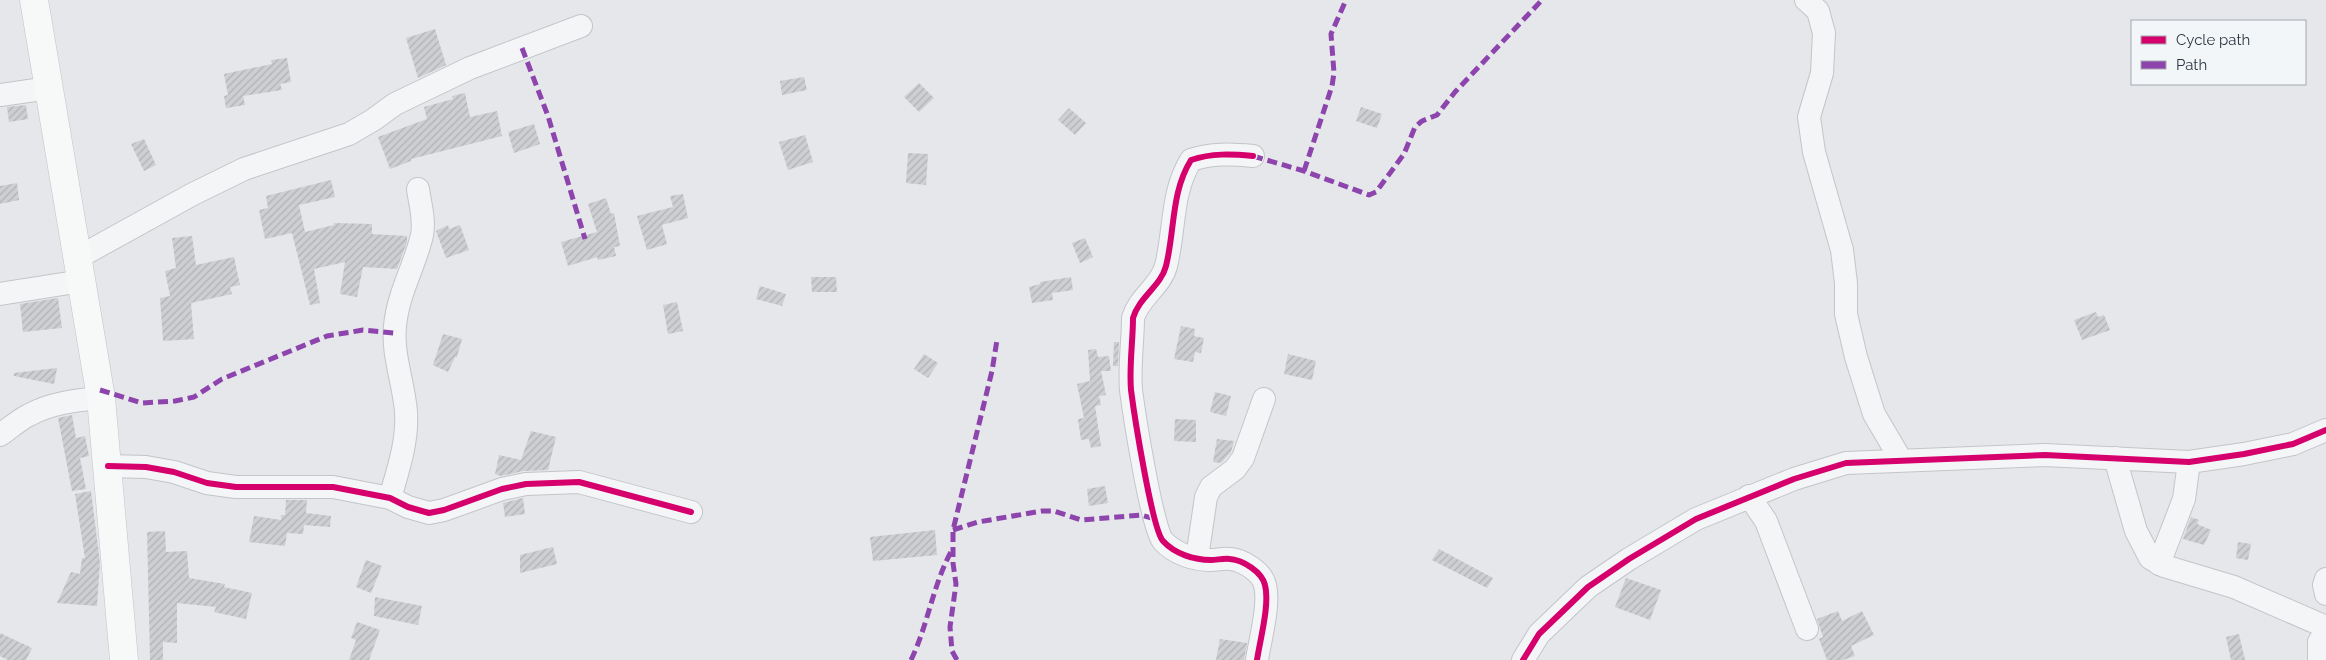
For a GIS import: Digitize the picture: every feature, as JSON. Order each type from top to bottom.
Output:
[{"type":"main road","points":[[34,0],[101,398],[124,660]]},
{"type":"street","points":[[1806,0],[1818,11],[1824,33],[1822,73],[1809,117],[1810,132],[1842,250],[1846,283],[1846,314],[1856,357],[1874,414],[1901,460]]},
{"type":"street","points":[[0,294],[80,269],[193,194],[244,169],[348,134],[373,120],[395,104],[470,68],[581,26]]},
{"type":"street","points":[[0,95],[49,88]]},
{"type":"street","points":[[1253,156],[1226,153],[1204,156],[1191,160],[1182,174],[1166,266],[1160,280],[1136,308],[1131,389],[1156,524],[1162,540],[1176,552],[1197,558],[1230,559],[1243,562],[1258,573],[1265,584],[1266,602],[1257,660]]},
{"type":"street","points":[[390,498],[405,439],[406,413],[396,354],[395,318],[405,280],[422,234],[423,220],[418,189]]},
{"type":"street","points":[[0,435],[30,414],[74,400],[101,398]]},
{"type":"street","points":[[1197,558],[1206,497],[1211,487],[1236,469],[1243,458],[1264,399]]},
{"type":"street","points":[[1523,660],[1539,634],[1588,587],[1629,559],[1696,519],[1794,479],[1846,463],[2044,455],[2189,462],[2293,444],[2325,432]]},
{"type":"street","points":[[2115,458],[2136,531],[2150,558],[2159,564],[2234,587],[2326,629],[2319,642],[2319,660]]},
{"type":"street","points":[[2159,564],[2184,499],[2189,462]]},
{"type":"street","points":[[108,466],[146,467],[174,472],[207,483],[236,487],[333,487],[390,498],[408,507],[429,513],[444,510],[502,489],[526,484],[579,482],[690,512]]},
{"type":"street","points":[[1749,496],[1766,521],[1806,629]]},
{"type":"street","points":[[2326,579],[2324,585],[2326,594]]},
{"type":"building","points":[[435,29],[446,65],[418,78],[406,38]]},
{"type":"building","points":[[287,58],[291,82],[280,84],[282,90],[243,96],[245,105],[226,108],[224,96],[228,95],[224,74],[272,64],[271,60]]},
{"type":"building","points":[[804,77],[807,90],[782,95],[780,81]]},
{"type":"building","points":[[919,83],[934,98],[919,112],[904,97]]},
{"type":"building","points":[[465,93],[470,117],[497,111],[502,136],[411,159],[411,161],[390,169],[378,137],[427,119],[424,107],[453,99],[452,96]]},
{"type":"building","points":[[26,105],[28,119],[9,122],[7,107]]},
{"type":"building","points":[[1361,107],[1382,114],[1377,128],[1356,121]]},
{"type":"building","points":[[1069,108],[1086,123],[1075,135],[1058,120]]},
{"type":"building","points":[[534,124],[540,144],[514,153],[508,132]]},
{"type":"building","points":[[805,135],[813,162],[788,170],[779,142]]},
{"type":"building","points":[[144,139],[156,165],[144,171],[131,144]]},
{"type":"building","points":[[908,153],[928,154],[926,185],[906,183]]},
{"type":"building","points":[[331,180],[335,197],[299,205],[305,232],[334,225],[334,223],[372,224],[372,234],[407,236],[407,242],[397,269],[363,267],[357,297],[340,294],[345,262],[314,269],[320,303],[310,305],[292,233],[265,239],[259,210],[268,208],[266,196]]},
{"type":"building","points":[[17,183],[19,200],[0,204],[0,186]]},
{"type":"building","points":[[683,194],[688,218],[662,225],[667,244],[647,250],[637,216],[673,207],[670,196]]},
{"type":"building","points":[[606,198],[611,214],[614,213],[620,246],[614,247],[616,256],[598,260],[597,257],[568,266],[561,242],[597,232],[588,204]]},
{"type":"building","points":[[448,225],[449,229],[460,225],[469,250],[446,258],[436,231]]},
{"type":"building","points":[[192,236],[196,265],[234,257],[240,285],[230,287],[232,294],[191,303],[194,339],[163,341],[160,298],[170,296],[165,271],[176,268],[172,238]]},
{"type":"building","points":[[1085,238],[1093,257],[1080,263],[1072,243]]},
{"type":"building","points":[[811,277],[836,277],[837,292],[812,292]]},
{"type":"building","points":[[1071,277],[1073,290],[1052,293],[1053,300],[1032,303],[1029,287],[1040,284],[1040,282]]},
{"type":"building","points":[[760,286],[786,294],[782,306],[756,299]]},
{"type":"building","points":[[58,298],[62,328],[23,332],[20,304]]},
{"type":"building","points":[[677,302],[683,331],[668,334],[663,305]]},
{"type":"building","points":[[2096,312],[2098,317],[2104,315],[2110,330],[2082,340],[2074,320]]},
{"type":"building","points":[[1181,326],[1195,329],[1194,336],[1204,338],[1201,353],[1195,352],[1193,362],[1174,359]]},
{"type":"building","points":[[443,334],[462,339],[457,357],[455,357],[448,372],[433,365]]},
{"type":"building","points":[[1114,342],[1119,342],[1118,366],[1113,366]]},
{"type":"building","points":[[1096,349],[1098,357],[1109,356],[1111,371],[1101,371],[1106,395],[1099,396],[1101,405],[1095,406],[1101,446],[1091,448],[1089,439],[1081,440],[1078,419],[1084,418],[1077,384],[1090,381],[1088,350]]},
{"type":"building","points":[[924,354],[938,363],[928,378],[914,369]]},
{"type":"building","points":[[1288,354],[1316,361],[1312,380],[1284,374]]},
{"type":"building","points":[[57,368],[54,384],[14,376],[14,373]]},
{"type":"building","points":[[1215,392],[1231,396],[1226,416],[1210,412]]},
{"type":"building","points":[[72,415],[76,438],[85,436],[89,456],[80,458],[86,489],[72,491],[58,418]]},
{"type":"building","points":[[1175,419],[1196,420],[1196,442],[1174,441]]},
{"type":"building","points":[[531,431],[556,437],[548,470],[523,471],[501,476],[495,474],[499,455],[521,460]]},
{"type":"building","points":[[1217,439],[1234,441],[1231,452],[1221,463],[1213,462]]},
{"type":"building","points":[[1105,486],[1108,503],[1089,506],[1087,489]]},
{"type":"building","points":[[91,491],[100,563],[97,606],[57,603],[71,572],[80,574],[82,558],[85,558],[75,494]]},
{"type":"building","points":[[523,498],[525,514],[505,517],[503,503]]},
{"type":"building","points":[[286,500],[307,500],[306,513],[331,516],[330,527],[304,525],[303,534],[287,533],[285,546],[249,542],[254,516],[281,520],[281,515],[285,515]]},
{"type":"building","points":[[2191,517],[2199,520],[2197,524],[2211,530],[2204,545],[2183,539]]},
{"type":"building","points":[[935,530],[937,555],[873,561],[870,537]]},
{"type":"building","points":[[165,531],[166,552],[187,551],[189,578],[225,584],[224,587],[252,593],[246,619],[214,612],[216,607],[177,603],[177,643],[163,642],[163,660],[150,660],[147,532]]},
{"type":"building","points":[[2238,542],[2251,544],[2248,560],[2236,558]]},
{"type":"building","points":[[553,547],[557,564],[520,573],[520,555]]},
{"type":"building","points":[[1439,549],[1493,578],[1487,588],[1432,560]]},
{"type":"building","points":[[366,560],[382,566],[371,593],[356,587]]},
{"type":"building","points":[[1626,578],[1661,590],[1650,620],[1615,607]]},
{"type":"building","points":[[375,597],[422,606],[418,625],[374,616]]},
{"type":"building","points":[[1838,611],[1842,621],[1862,611],[1874,635],[1851,646],[1855,656],[1843,660],[1827,660],[1819,639],[1823,637],[1817,619]]},
{"type":"building","points":[[357,622],[380,630],[369,660],[349,660],[356,640],[351,638]]},
{"type":"building","points":[[0,633],[32,648],[26,660],[8,660],[0,656]]},
{"type":"building","points":[[2239,634],[2245,660],[2231,660],[2226,637]]},
{"type":"building","points":[[1220,639],[1247,643],[1244,660],[1216,660]]},
{"type":"marked path","points":[[1304,171],[1332,86],[1334,73],[1331,34],[1346,0]]},
{"type":"marked path","points":[[1253,156],[1304,171],[1369,195],[1376,192],[1404,154],[1415,127],[1422,121],[1437,115],[1455,92],[1542,0]]},
{"type":"marked path","points":[[522,48],[548,116],[585,239]]},
{"type":"marked path","points":[[100,390],[142,403],[175,401],[194,397],[222,379],[327,336],[363,330],[394,333]]},
{"type":"marked path","points":[[957,660],[952,651],[950,627],[956,584],[953,563],[953,530],[992,371],[997,340]]},
{"type":"marked path","points":[[953,530],[978,522],[1042,511],[1054,511],[1081,520],[1141,515],[1155,519]]},
{"type":"marked path","points":[[911,660],[945,563],[952,550]]},
{"type":"cycle path","points":[[1253,156],[1206,156],[1191,160],[1180,185],[1166,266],[1160,280],[1140,304],[1133,318],[1131,390],[1149,494],[1163,541],[1179,553],[1198,559],[1228,559],[1241,562],[1256,571],[1263,580],[1266,602],[1257,660]]},
{"type":"cycle path","points":[[1523,660],[1539,634],[1588,587],[1629,559],[1696,519],[1794,479],[1846,463],[2045,455],[2189,462],[2293,444],[2326,430]]},
{"type":"cycle path","points":[[108,466],[146,467],[174,472],[207,483],[236,487],[333,487],[390,498],[408,507],[429,513],[444,510],[502,489],[526,484],[579,482],[691,512]]}]
